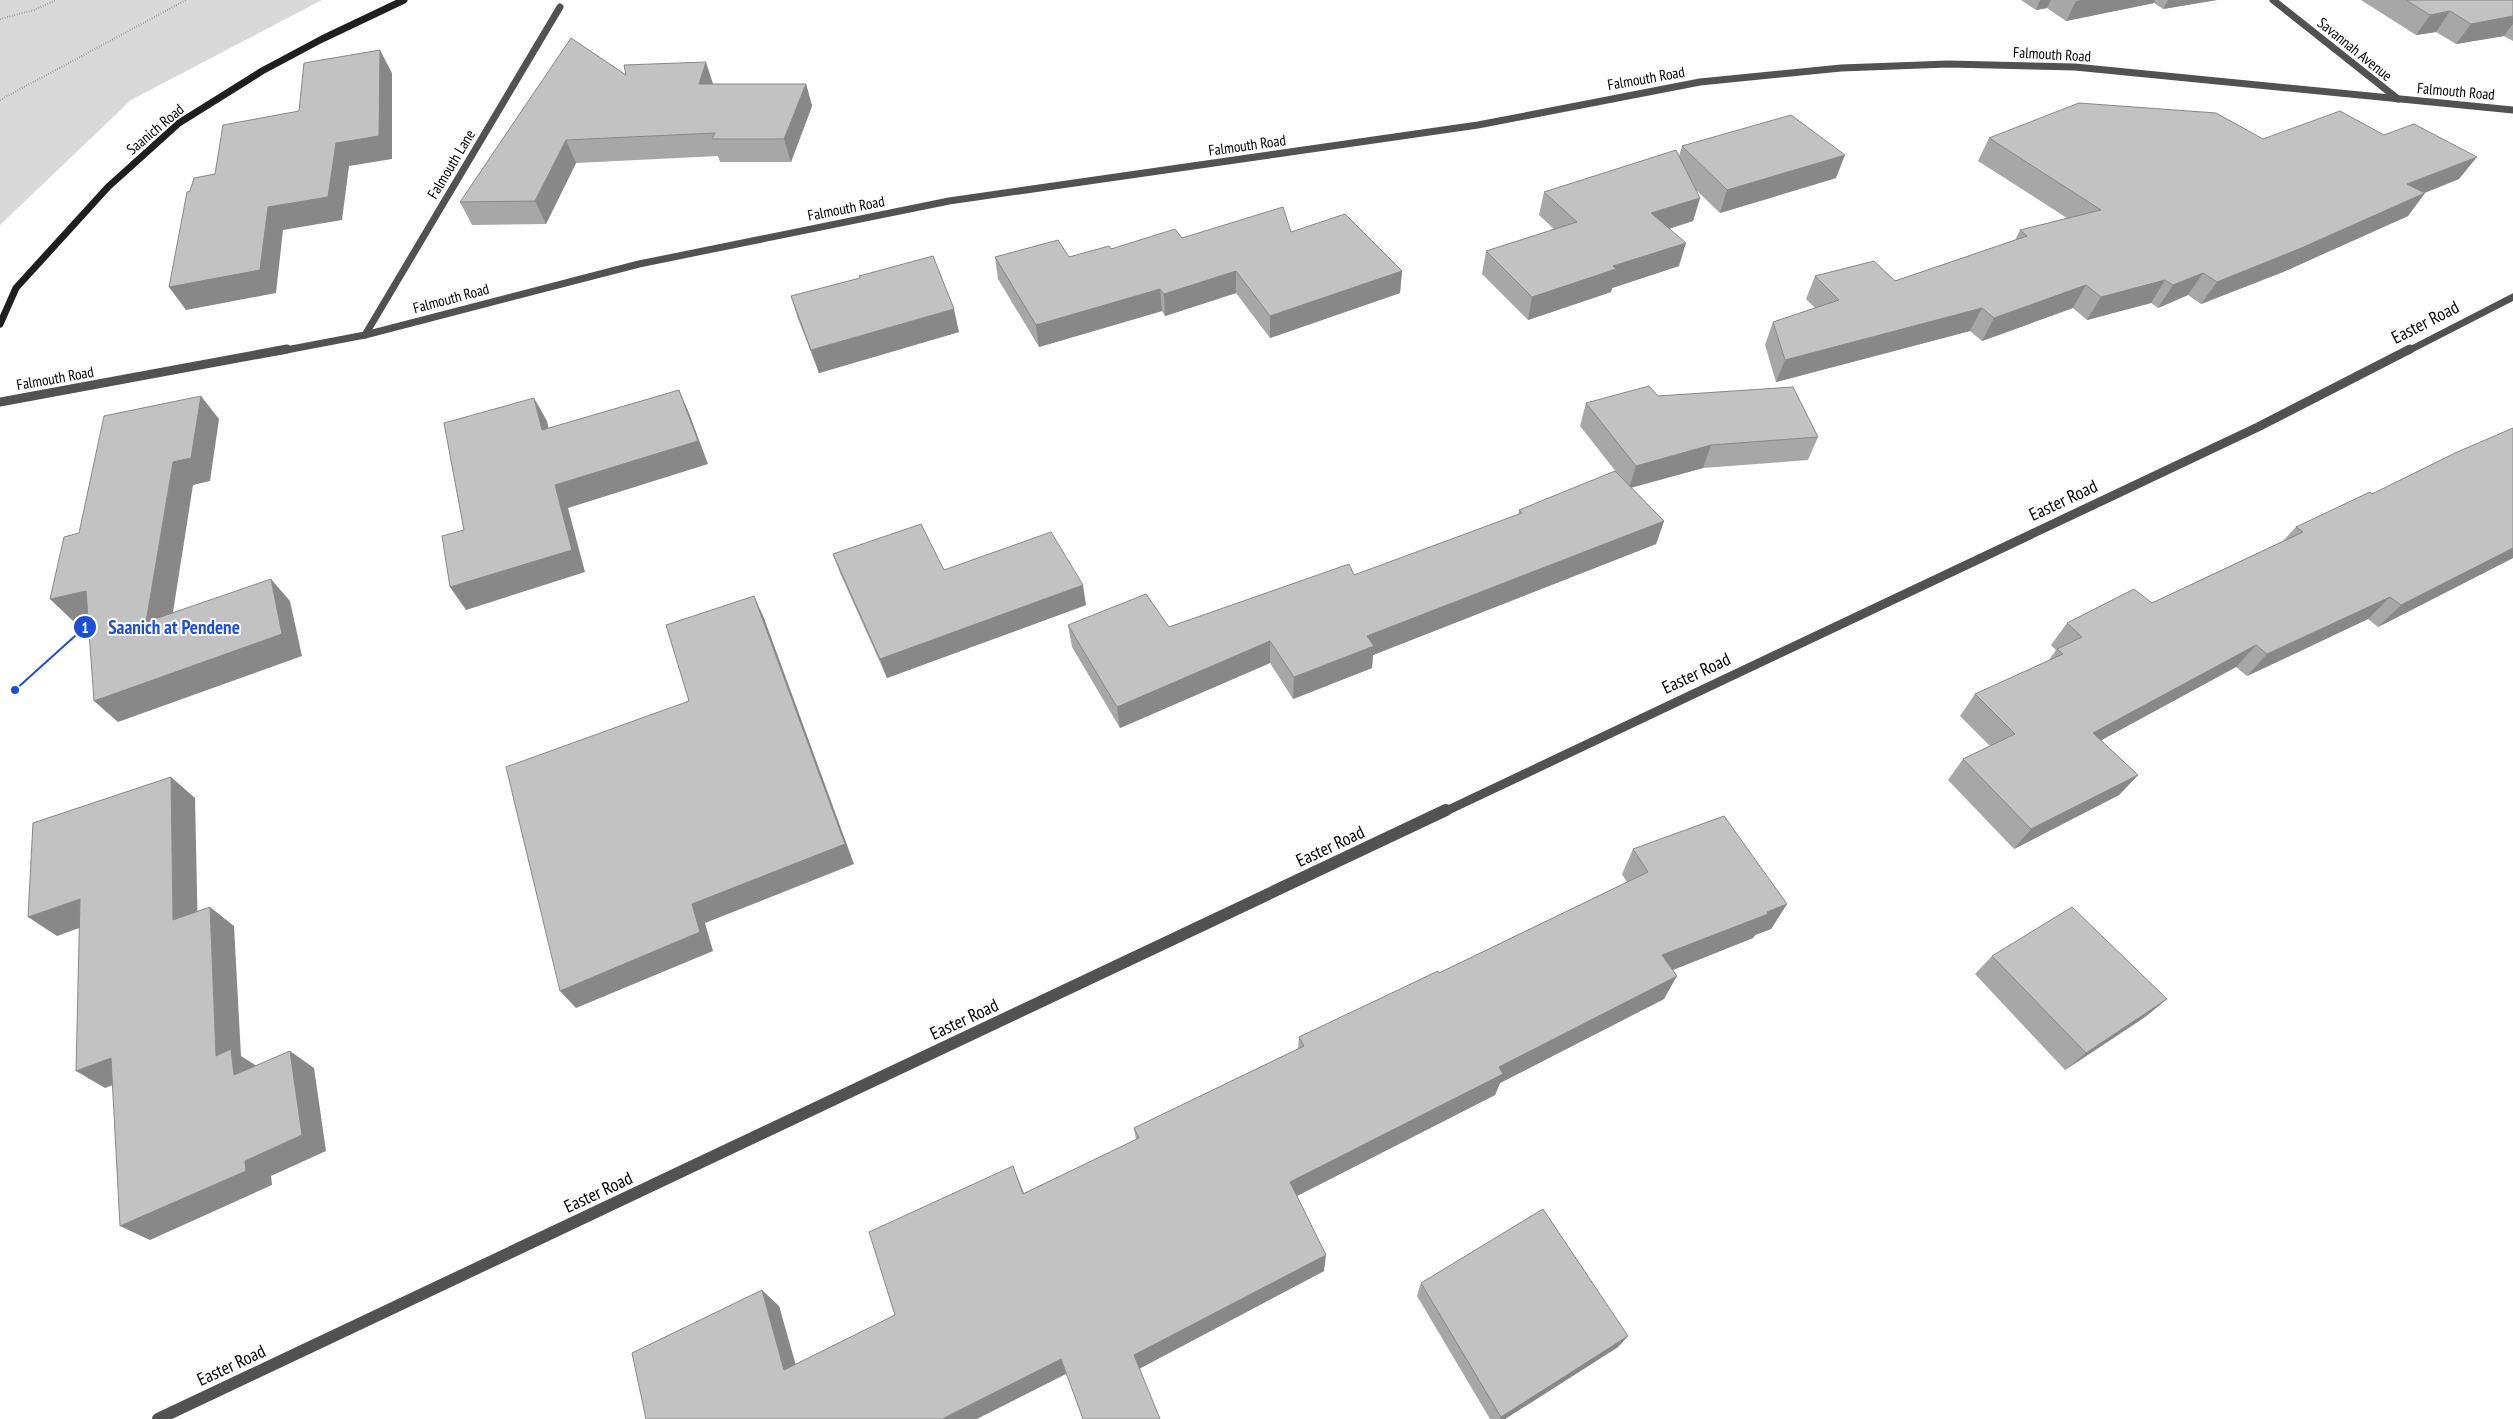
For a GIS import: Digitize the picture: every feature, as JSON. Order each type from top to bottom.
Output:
[{"type":"main road","name":"Saanich Road","points":[[0,324],[16,288],[108,187],[179,123],[262,71],[322,39],[404,0]]},
{"type":"street","name":"Savannah Avenue","points":[[2273,0],[2398,99]]},
{"type":"street","name":"Falmouth Lane","points":[[365,335],[560,7]]},
{"type":"street","name":"Falmouth Road","points":[[0,402],[365,335],[639,264],[948,202],[1478,125],[1700,82],[1841,68],[1948,64],[2075,67],[2513,110]]},
{"type":"street","name":"Easter Road","points":[[158,1419],[2258,427],[2513,297]]},
{"type":"path","points":[[0,19],[34,10],[56,0]]},
{"type":"path","points":[[0,100],[186,0]]},
{"type":"shaded area","points":[[0,0],[322,0],[131,100],[0,225]]},
{"type":"building","points":[[2406,0],[2513,0],[2513,16],[2471,24],[2450,11],[2430,15]]},
{"type":"building","points":[[571,38],[626,75],[624,65],[706,62],[699,84],[806,84],[784,139],[712,139],[715,133],[566,140],[535,201],[460,202]]},
{"type":"building","points":[[380,50],[379,136],[336,143],[328,197],[268,207],[260,270],[169,287],[187,192],[190,191],[194,178],[215,174],[223,125],[299,111],[304,63]]},
{"type":"building","points":[[2079,103],[2216,113],[2263,139],[2340,111],[2384,135],[2414,124],[2477,157],[2407,184],[2425,193],[2299,249],[2217,282],[2203,273],[2173,285],[2165,280],[2101,297],[2086,285],[1994,318],[1982,308],[1785,360],[1773,322],[1839,300],[1815,276],[1874,261],[1895,281],[2027,236],[2020,230],[2101,210],[1989,138]]},
{"type":"building","points":[[1791,115],[1845,155],[1727,190],[1682,146]]},
{"type":"building","points":[[1676,150],[1700,198],[1651,213],[1686,243],[1613,266],[1616,269],[1532,297],[1486,251],[1577,222],[1544,192]]},
{"type":"building","points":[[1283,207],[1291,232],[1345,214],[1402,271],[1270,316],[1236,271],[1164,294],[1160,289],[1036,325],[995,257],[1058,240],[1069,257],[1109,246],[1111,249],[1175,229],[1182,238]]},
{"type":"building","points":[[933,256],[954,309],[811,350],[791,296]]},
{"type":"building","points":[[1649,386],[1658,396],[1793,387],[1818,437],[1711,445],[1636,466],[1586,403]]},
{"type":"building","points":[[679,390],[698,441],[555,485],[572,550],[450,587],[442,536],[464,530],[444,423],[534,398],[542,430]]},
{"type":"building","points":[[201,396],[191,458],[173,462],[146,622],[271,579],[282,634],[94,701],[86,591],[50,599],[64,537],[79,533],[104,416]]},
{"type":"building","points":[[2513,428],[2513,548],[2401,605],[2390,597],[2267,654],[2256,645],[2093,733],[2138,775],[2031,829],[1963,759],[2015,734],[1975,694],[2063,654],[2057,649],[2082,637],[2067,623],[2134,589],[2152,603],[2303,532],[2296,527],[2370,492],[2372,494],[2455,453]]},
{"type":"building","points":[[1615,471],[1664,521],[1367,636],[1374,646],[1294,677],[1270,641],[1117,707],[1068,625],[1146,594],[1169,627],[1349,564],[1354,575],[1522,513],[1519,510]]},
{"type":"building","points":[[921,524],[944,570],[1051,532],[1083,585],[880,659],[833,554]]},
{"type":"building","points":[[754,596],[845,844],[692,904],[700,932],[560,991],[506,767],[689,701],[666,625]]},
{"type":"building","points":[[171,777],[173,920],[210,907],[216,1056],[231,1049],[234,1075],[290,1051],[302,1135],[245,1161],[246,1171],[120,1226],[111,1058],[76,1071],[80,899],[28,917],[33,823]]},
{"type":"building","points":[[1724,816],[1787,904],[1767,912],[1768,914],[1662,955],[1677,976],[1499,1067],[1503,1074],[1290,1182],[1326,1255],[1134,1355],[1160,1419],[1083,1419],[1061,1359],[942,1419],[646,1419],[632,1353],[762,1290],[784,1370],[895,1315],[869,1232],[1013,1166],[1023,1194],[1139,1138],[1134,1128],[1304,1046],[1299,1037],[1438,971],[1439,973],[1648,872],[1633,849]]},
{"type":"building","points":[[2072,907],[2167,999],[2086,1053],[1992,956]]},
{"type":"building","points":[[1543,1209],[1628,1336],[1501,1417],[1421,1283]]},
{"type":"place","name":"Saanich at Pendene","points":[[15,690]]}]
